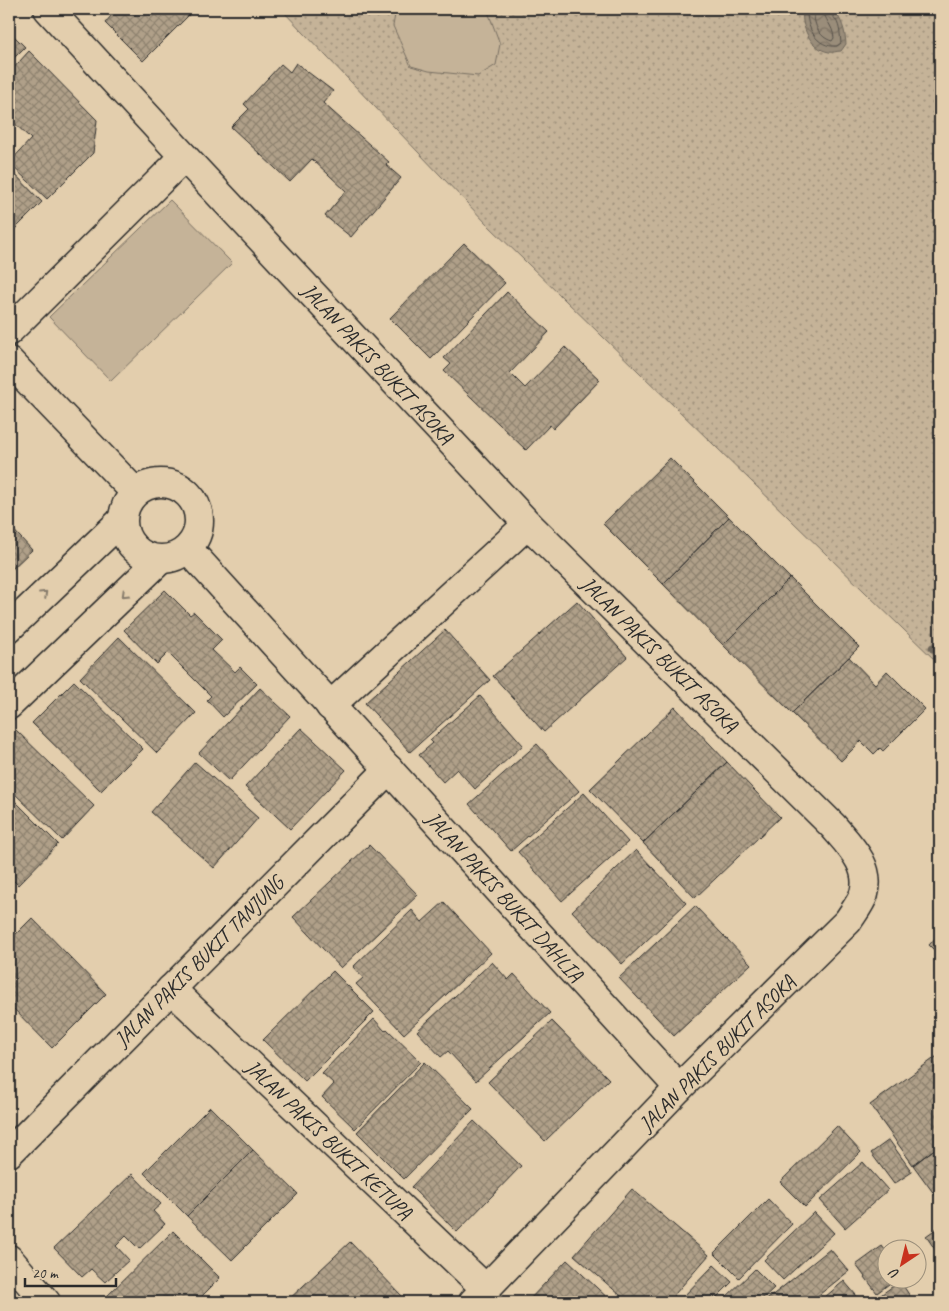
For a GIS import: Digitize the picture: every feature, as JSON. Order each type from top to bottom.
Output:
[{"type":"street","name":"JALAN PAKIS BUKIT ASOKA","points":[[48,9],[528,524],[833,826],[857,854],[865,875],[864,894],[848,921],[679,1088],[480,1295]]},
{"type":"street","points":[[9,331],[184,157]]},
{"type":"street","points":[[9,361],[135,492]]},
{"type":"street","points":[[162,482],[177,486],[189,495],[197,507],[200,522],[196,537],[188,549],[175,557],[160,560],[145,556],[132,547],[124,535],[122,520],[125,505],[135,492],[147,485],[162,482]]},
{"type":"street","points":[[9,628],[122,520]]},
{"type":"street","points":[[330,706],[528,524]]},
{"type":"street","name":"JALAN PAKIS BUKIT DAHLIA","points":[[188,549],[679,1088]]},
{"type":"street","points":[[9,705],[160,560]]},
{"type":"street","name":"JALAN PAKIS BUKIT TANJUNG","points":[[9,1153],[389,769]]},
{"type":"street","name":"JALAN PAKIS BUKIT KETUPA","points":[[171,989],[480,1295]]},
{"type":"street","points":[[9,1259],[46,1302]]},
{"type":"shaded area","points":[[281,9],[940,9],[940,665],[488,225]]},
{"type":"shaded area","points":[[396,9],[487,9],[500,44],[496,65],[478,76],[429,71],[411,66],[393,26]]},
{"type":"shaded area","points":[[170,200],[232,263],[111,381],[49,317]]},
{"type":"water","points":[[803,9],[833,9],[843,25],[845,34],[846,44],[841,51],[830,52],[816,46],[805,29],[802,15]]},
{"type":"building","points":[[117,9],[195,9],[143,61],[105,23]]},
{"type":"building","points":[[9,31],[25,47],[9,63]]},
{"type":"building","points":[[29,51],[97,120],[93,153],[47,199],[9,163],[31,139],[9,118],[9,73]]},
{"type":"building","points":[[296,63],[333,91],[323,103],[389,162],[386,165],[401,178],[351,237],[325,216],[346,191],[312,159],[290,182],[231,127],[249,109],[244,104],[281,64],[290,72]]},
{"type":"building","points":[[9,168],[42,202],[10,234],[9,233]]},
{"type":"building","points":[[464,243],[505,283],[431,359],[390,318]]},
{"type":"building","points":[[507,292],[549,332],[510,373],[525,388],[565,347],[600,380],[553,429],[550,425],[526,450],[444,371],[451,364],[444,358]]},
{"type":"building","points":[[670,458],[729,517],[663,584],[603,524]]},
{"type":"building","points":[[729,517],[790,578],[723,645],[663,584]]},
{"type":"building","points":[[9,525],[32,550],[9,572]]},
{"type":"building","points":[[790,578],[859,647],[792,713],[723,645]]},
{"type":"building","points":[[165,590],[190,615],[194,612],[222,640],[212,650],[235,672],[240,667],[257,684],[223,717],[207,700],[211,696],[168,653],[157,664],[124,630]]},
{"type":"building","points":[[577,601],[627,657],[544,732],[493,676]]},
{"type":"building","points":[[445,630],[490,680],[410,752],[365,703]]},
{"type":"building","points":[[119,637],[196,713],[157,753],[80,678]]},
{"type":"building","points":[[849,657],[875,684],[887,671],[925,709],[883,751],[880,748],[874,754],[861,741],[841,761],[792,713]]},
{"type":"building","points":[[74,681],[143,749],[101,791],[32,723]]},
{"type":"building","points":[[260,688],[290,716],[229,781],[199,753]]},
{"type":"building","points":[[480,696],[523,745],[475,789],[457,769],[443,782],[419,755],[433,743],[430,740]]},
{"type":"building","points":[[675,707],[727,762],[643,843],[590,789]]},
{"type":"building","points":[[301,728],[346,770],[290,829],[245,787]]},
{"type":"building","points":[[16,730],[94,806],[62,840],[9,788],[9,738]]},
{"type":"building","points":[[537,744],[579,791],[511,851],[469,804]]},
{"type":"building","points":[[195,762],[258,818],[214,868],[151,812]]},
{"type":"building","points":[[727,762],[780,817],[695,898],[643,843]]},
{"type":"building","points":[[584,793],[628,842],[562,901],[518,852]]},
{"type":"building","points":[[9,795],[58,844],[18,885],[9,876]]},
{"type":"building","points":[[369,845],[418,895],[341,968],[293,917]]},
{"type":"building","points":[[636,850],[686,903],[622,964],[572,911]]},
{"type":"building","points":[[444,902],[491,953],[404,1034],[356,984],[363,978],[353,967],[412,910],[422,922]]},
{"type":"building","points":[[695,906],[751,964],[674,1036],[619,978]]},
{"type":"building","points":[[32,918],[106,994],[52,1048],[9,1004],[9,941]]},
{"type":"building","points":[[940,933],[940,956],[929,945]]},
{"type":"building","points":[[492,962],[508,980],[514,974],[550,1013],[476,1081],[448,1051],[441,1057],[417,1031]]},
{"type":"building","points":[[333,971],[374,1012],[305,1081],[263,1040]]},
{"type":"building","points":[[374,1019],[421,1062],[355,1129],[322,1097],[334,1084],[322,1073]]},
{"type":"building","points":[[552,1021],[609,1079],[545,1141],[488,1082]]},
{"type":"building","points":[[940,1054],[940,1145],[913,1165],[870,1105]]},
{"type":"building","points":[[425,1062],[473,1109],[404,1179],[357,1132]]},
{"type":"building","points":[[210,1107],[253,1150],[187,1216],[144,1173]]},
{"type":"building","points":[[474,1121],[521,1166],[457,1232],[411,1187]]},
{"type":"building","points":[[837,1126],[861,1152],[805,1207],[780,1182]]},
{"type":"building","points":[[889,1140],[912,1172],[894,1184],[871,1153]]},
{"type":"building","points":[[940,1145],[940,1202],[913,1165]]},
{"type":"building","points":[[253,1150],[298,1194],[232,1260],[187,1216]]},
{"type":"building","points":[[863,1162],[888,1190],[845,1228],[820,1200]]},
{"type":"building","points":[[132,1174],[161,1204],[153,1211],[165,1224],[139,1249],[126,1236],[116,1246],[129,1260],[105,1282],[91,1269],[82,1277],[54,1248]]},
{"type":"building","points":[[632,1189],[709,1255],[668,1302],[628,1302],[574,1255]]},
{"type":"building","points":[[768,1199],[792,1224],[739,1278],[714,1253]]},
{"type":"building","points":[[814,1212],[834,1233],[783,1280],[764,1260]]},
{"type":"building","points":[[940,1226],[940,1257],[926,1236]]},
{"type":"building","points":[[173,1231],[220,1278],[196,1302],[101,1302]]},
{"type":"building","points":[[350,1242],[402,1296],[396,1302],[286,1302]]},
{"type":"building","points":[[830,1249],[849,1271],[810,1302],[764,1302]]},
{"type":"building","points":[[876,1250],[876,1288],[884,1288],[877,1293],[856,1265]]},
{"type":"building","points":[[567,1260],[612,1302],[527,1302]]},
{"type":"building","points":[[714,1265],[732,1282],[712,1302],[679,1301]]},
{"type":"building","points":[[755,1269],[774,1288],[759,1302],[721,1302]]},
{"type":"building","points":[[844,1281],[862,1302],[819,1302]]},
{"type":"building","points":[[890,1288],[905,1288],[914,1302],[882,1302],[878,1297]]},
{"type":"waterway","points":[[933,648],[940,648]]}]
